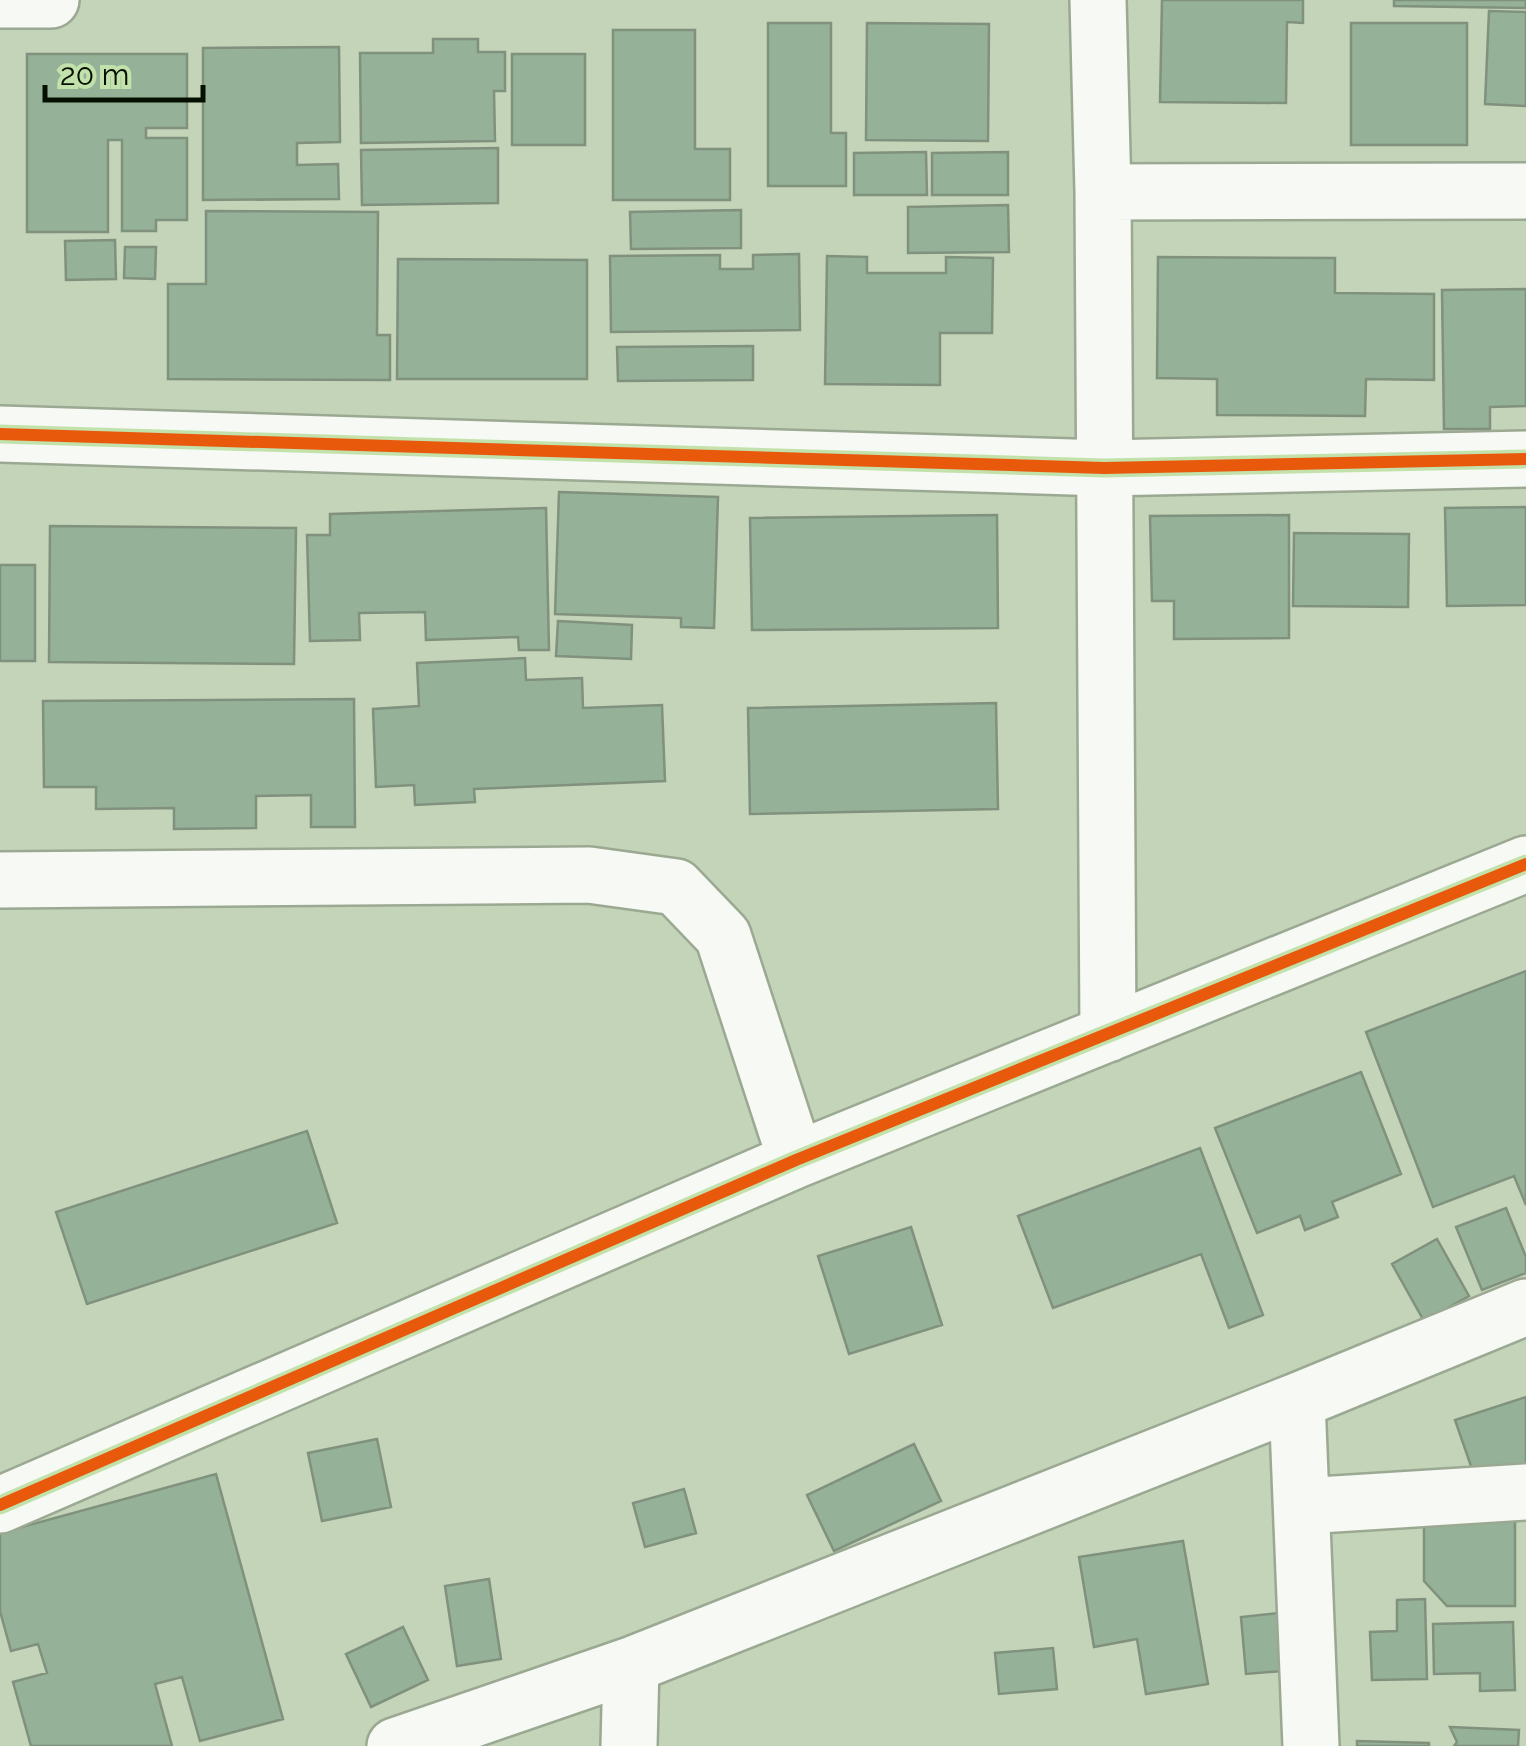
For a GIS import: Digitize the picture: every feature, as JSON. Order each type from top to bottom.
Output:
[{"type":"street","points":[[0,0],[51,0]]},
{"type":"street","points":[[1098,0],[1103,192],[1108,1034]]},
{"type":"street","points":[[1103,192],[1526,191]]},
{"type":"street","points":[[0,434],[1104,468],[1526,459]]},
{"type":"street","points":[[0,1505],[796,1160],[1526,864]]},
{"type":"street","points":[[0,880],[589,875],[676,887],[723,936],[796,1160]]},
{"type":"street","points":[[396,1746],[631,1665],[1297,1402],[1526,1307]]},
{"type":"street","points":[[1297,1402],[1311,1746]]},
{"type":"street","points":[[1302,1506],[1526,1492]]},
{"type":"street","points":[[629,1746],[631,1665]]},
{"type":"building","points":[[1162,0],[1303,0],[1303,23],[1287,22],[1286,103],[1160,102]]},
{"type":"building","points":[[1394,0],[1526,0],[1526,8],[1394,6]]},
{"type":"building","points":[[1489,11],[1526,12],[1526,106],[1485,104]]},
{"type":"building","points":[[768,23],[831,23],[831,133],[846,133],[846,186],[768,186]]},
{"type":"building","points":[[867,23],[989,24],[988,141],[866,140]]},
{"type":"building","points":[[1351,23],[1467,23],[1467,145],[1351,145]]},
{"type":"building","points":[[613,30],[695,30],[695,149],[730,149],[730,200],[613,200]]},
{"type":"building","points":[[433,39],[478,39],[478,52],[505,52],[505,91],[494,91],[495,141],[361,143],[360,53],[433,53]]},
{"type":"building","points":[[339,47],[340,142],[297,143],[297,165],[338,164],[339,199],[203,200],[203,48]]},
{"type":"building","points":[[27,54],[187,54],[187,128],[146,128],[146,138],[187,138],[187,220],[156,220],[156,231],[122,231],[122,140],[108,140],[108,232],[27,232]]},
{"type":"building","points":[[512,54],[585,54],[585,145],[512,145]]},
{"type":"building","points":[[498,148],[498,203],[362,205],[361,150]]},
{"type":"building","points":[[926,152],[927,195],[854,195],[854,153]]},
{"type":"building","points":[[1008,152],[1008,195],[932,195],[932,153]]},
{"type":"building","points":[[1008,205],[1009,252],[908,253],[908,207]]},
{"type":"building","points":[[741,210],[741,248],[631,249],[630,212]]},
{"type":"building","points":[[206,211],[378,212],[377,335],[390,335],[390,380],[168,379],[168,284],[206,284]]},
{"type":"building","points":[[115,240],[116,279],[66,280],[65,241]]},
{"type":"building","points":[[125,247],[156,247],[155,279],[124,278]]},
{"type":"building","points":[[799,254],[800,330],[611,332],[610,256],[720,255],[720,269],[753,269],[753,255]]},
{"type":"building","points":[[827,256],[867,257],[867,273],[946,273],[946,257],[993,258],[992,333],[940,333],[940,385],[825,384]]},
{"type":"building","points":[[1158,257],[1335,258],[1335,293],[1434,294],[1434,380],[1366,379],[1365,416],[1217,415],[1217,379],[1157,378]]},
{"type":"building","points":[[398,259],[587,260],[587,379],[397,379]]},
{"type":"building","points":[[1526,289],[1526,406],[1490,407],[1490,429],[1444,429],[1442,290]]},
{"type":"building","points":[[753,346],[753,380],[618,381],[617,347]]},
{"type":"building","points":[[559,492],[718,497],[714,628],[681,627],[681,618],[555,614]]},
{"type":"building","points":[[1526,507],[1526,605],[1447,606],[1445,508]]},
{"type":"building","points":[[546,508],[549,650],[519,650],[518,637],[426,640],[425,612],[359,613],[360,640],[310,641],[307,535],[330,535],[330,514]]},
{"type":"building","points":[[997,515],[998,628],[752,630],[750,518]]},
{"type":"building","points":[[1289,515],[1289,638],[1174,639],[1174,601],[1152,601],[1150,516]]},
{"type":"building","points":[[50,526],[296,528],[294,664],[49,662]]},
{"type":"building","points":[[1294,533],[1409,534],[1408,607],[1293,606]]},
{"type":"building","points":[[0,565],[35,565],[35,661],[0,661]]},
{"type":"building","points":[[558,621],[632,625],[631,659],[556,656]]},
{"type":"building","points":[[525,658],[526,680],[582,678],[583,708],[662,705],[665,781],[474,789],[475,802],[415,805],[414,785],[376,787],[373,709],[419,706],[417,663]]},
{"type":"building","points":[[354,699],[355,827],[311,827],[311,795],[256,796],[256,828],[174,829],[174,808],[96,809],[96,787],[44,787],[43,701]]},
{"type":"building","points":[[996,703],[998,809],[750,814],[748,708]]},
{"type":"building","points":[[1526,971],[1526,1205],[1514,1176],[1433,1207],[1366,1032]]},
{"type":"building","points":[[1361,1072],[1401,1174],[1332,1202],[1338,1217],[1305,1230],[1300,1216],[1257,1233],[1215,1128]]},
{"type":"building","points":[[307,1131],[337,1223],[87,1304],[56,1212]]},
{"type":"building","points":[[1200,1148],[1263,1315],[1229,1328],[1201,1254],[1053,1308],[1018,1216]]},
{"type":"building","points":[[1506,1208],[1526,1257],[1526,1273],[1482,1290],[1456,1227]]},
{"type":"building","points":[[911,1227],[942,1325],[849,1354],[818,1256]]},
{"type":"building","points":[[1437,1239],[1469,1296],[1424,1321],[1392,1264]]},
{"type":"building","points":[[1526,1397],[1526,1477],[1480,1492],[1455,1420]]},
{"type":"building","points":[[377,1439],[391,1507],[322,1521],[308,1453]]},
{"type":"building","points":[[914,1444],[941,1501],[834,1551],[807,1495]]},
{"type":"building","points":[[216,1474],[283,1719],[200,1741],[182,1677],[155,1684],[172,1746],[31,1746],[13,1682],[47,1673],[38,1644],[11,1651],[0,1611],[0,1533]]},
{"type":"building","points":[[684,1489],[696,1533],[645,1547],[633,1503]]},
{"type":"building","points":[[1424,1513],[1515,1514],[1515,1606],[1447,1606],[1424,1581]]},
{"type":"building","points":[[1183,1541],[1208,1684],[1146,1694],[1137,1639],[1094,1647],[1079,1557]]},
{"type":"building","points":[[489,1579],[501,1659],[457,1666],[445,1586]]},
{"type":"building","points":[[1425,1599],[1427,1679],[1372,1680],[1370,1632],[1397,1631],[1397,1600]]},
{"type":"building","points":[[1288,1612],[1294,1670],[1246,1674],[1241,1617]]},
{"type":"building","points":[[1513,1622],[1515,1690],[1480,1691],[1480,1673],[1434,1674],[1433,1624]]},
{"type":"building","points":[[403,1627],[428,1680],[371,1707],[346,1654]]},
{"type":"building","points":[[1053,1648],[1057,1689],[999,1694],[995,1653]]},
{"type":"building","points":[[1450,1727],[1519,1730],[1518,1746],[1454,1746],[1457,1742]]},
{"type":"building","points":[[1357,1741],[1429,1743],[1429,1746],[1357,1746]]},
{"type":"cycle path","points":[[0,434],[1104,468],[1526,459]]},
{"type":"cycle path","points":[[0,1505],[796,1160],[1526,864]]}]
